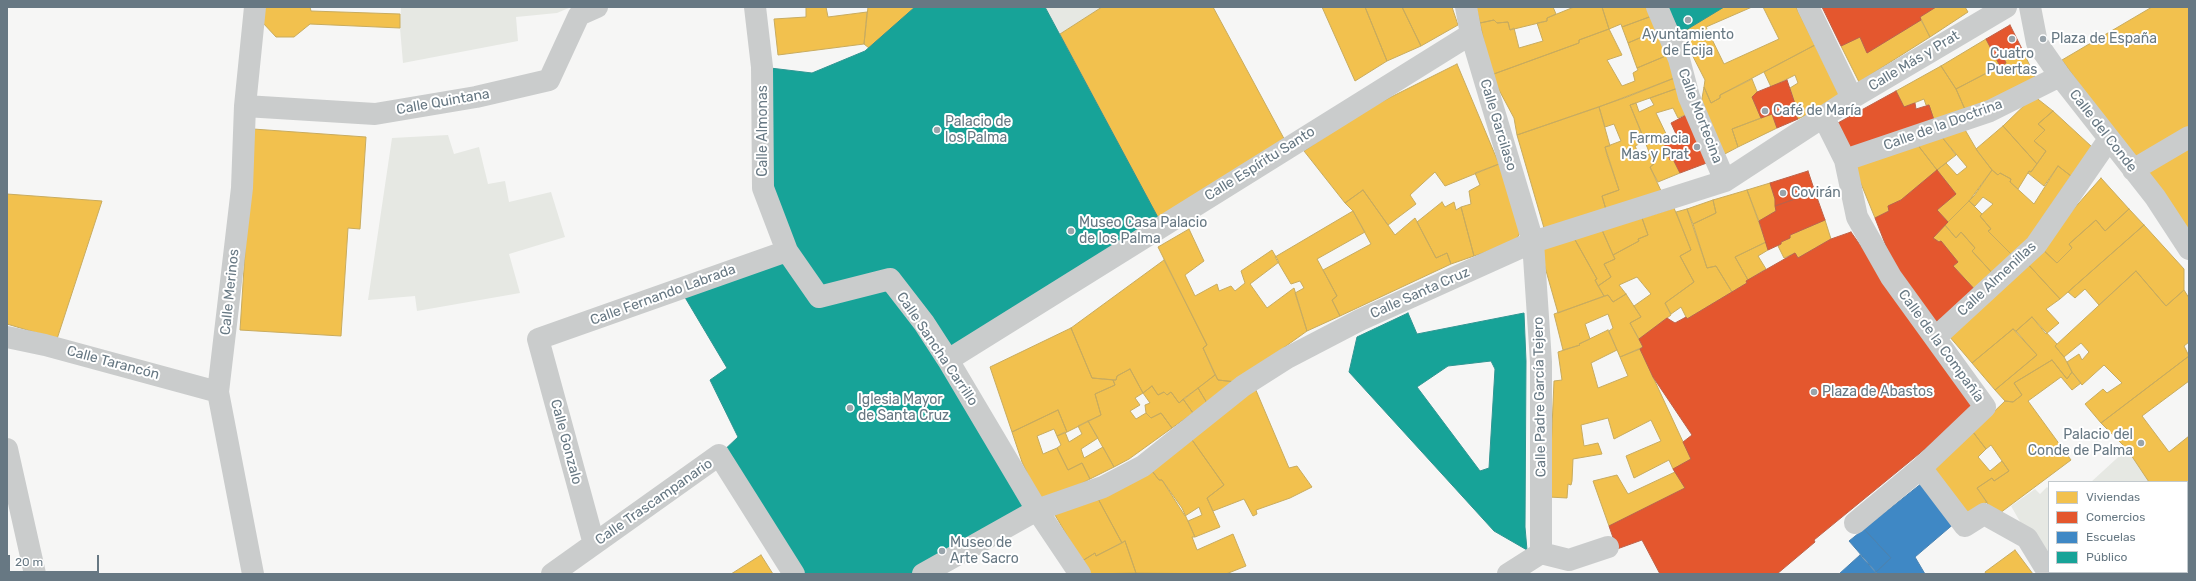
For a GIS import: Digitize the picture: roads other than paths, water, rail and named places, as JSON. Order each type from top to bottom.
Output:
[{"type":"street","name":"Calle Merinos","points":[[253,574],[218,392],[242,188],[245,106],[255,7]]},
{"type":"street","name":"Calle Quintana","points":[[245,106],[375,114],[476,97],[549,80],[579,15],[597,7]]},
{"type":"street","name":"Calle Almonas","points":[[755,7],[762,67],[763,188],[787,251]]},
{"type":"street","name":"Calle Garcilaso","points":[[1466,7],[1471,34],[1533,242]]},
{"type":"street","name":"Calle Mortecina","points":[[1657,7],[1679,59],[1689,97],[1725,181]]},
{"type":"street","points":[[1808,7],[1852,98]]},
{"type":"street","name":"Calle Más y Prat","points":[[1824,118],[1852,98],[2006,7]]},
{"type":"street","name":"Calle del Conde","points":[[2030,7],[2037,43],[2060,76],[2155,197],[2189,249]]},
{"type":"street","name":"Calle Espíritu Santo","points":[[948,360],[1471,34]]},
{"type":"street","name":"Calle de la Doctrina","points":[[1845,160],[1990,111],[2060,76]]},
{"type":"street","name":"Calle Santa Cruz","points":[[923,574],[1037,510],[1103,487],[1143,466],[1243,386],[1287,358],[1360,320],[1533,242],[1725,181],[1824,118]]},
{"type":"street","name":"Calle de la Compañía","points":[[1824,118],[1845,160],[1857,217],[1891,277],[1936,337],[1985,407],[1921,468]]},
{"type":"street","points":[[2133,170],[2189,137]]},
{"type":"street","name":"Calle Almenillas","points":[[1936,337],[2036,245],[2109,139]]},
{"type":"street","name":"Calle Padre García Tejero","points":[[1533,242],[1541,362],[1541,553]]},
{"type":"street","name":"Calle Fernando Labrada","points":[[538,339],[787,251]]},
{"type":"street","name":"Calle Sancha Carrillo","points":[[787,251],[819,297],[890,279],[948,360],[1037,510],[1080,574]]},
{"type":"street","name":"Calle Tarancón","points":[[7,337],[45,345],[218,392]]},
{"type":"street","name":"Calle Gonzalo","points":[[538,339],[594,544]]},
{"type":"street","points":[[7,449],[35,574]]},
{"type":"street","name":"Calle Trascampanario","points":[[552,574],[720,455],[794,574]]},
{"type":"street","points":[[1855,523],[1921,468],[1965,526],[1984,514],[2027,538],[2048,572]]},
{"type":"street","points":[[1508,574],[1541,553],[1572,567],[1608,547]]},
{"type":"place","name":"Ayuntamiento de Écija","points":[[1688,20]]},
{"type":"place","name":"Cuatro Puertas","points":[[2012,39]]},
{"type":"place","name":"Plaza de España","points":[[2043,39]]},
{"type":"place","name":"Café de María","points":[[1765,111]]},
{"type":"place","name":"Palacio de los Palma","points":[[937,130]]},
{"type":"place","name":"Farmacia Mas y Prat","points":[[1697,147]]},
{"type":"place","name":"Covirán","points":[[1783,193]]},
{"type":"place","name":"Museo Casa Palacio de los Palma","points":[[1071,231]]},
{"type":"place","name":"Plaza de Abastos","points":[[1814,392]]},
{"type":"place","name":"Iglesia Mayor de Santa Cruz","points":[[850,408]]},
{"type":"place","name":"Palacio del Conde de Palma","points":[[2141,443]]},
{"type":"place","name":"Museo de Arte Sacro","points":[[942,551]]}]
